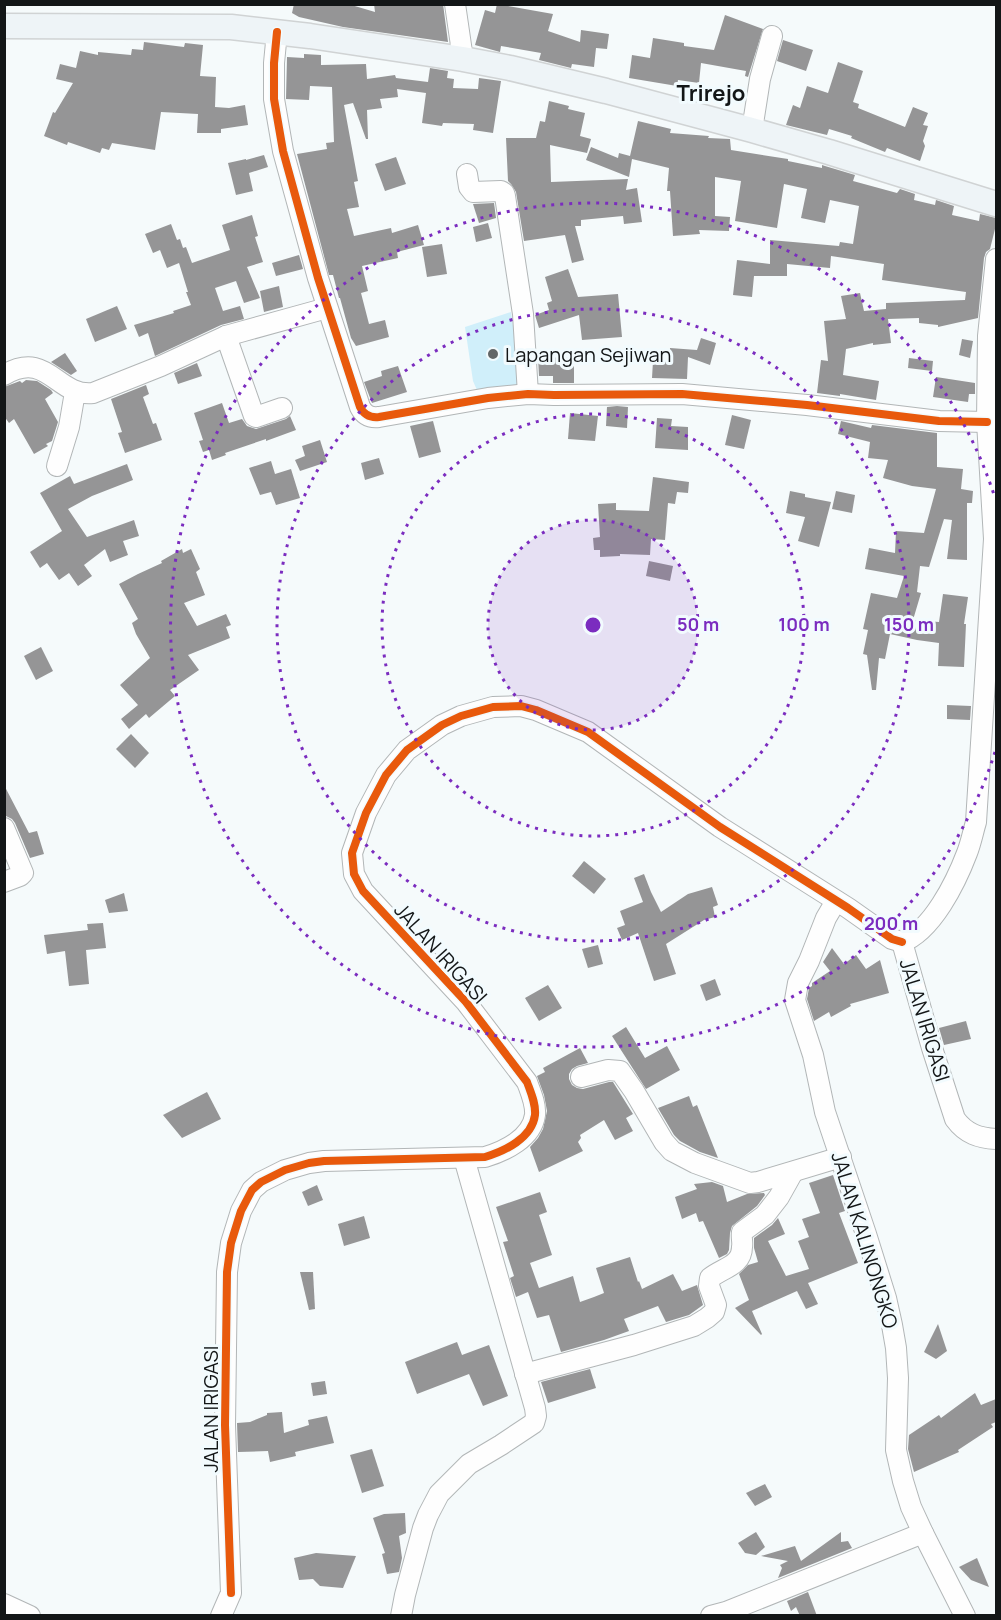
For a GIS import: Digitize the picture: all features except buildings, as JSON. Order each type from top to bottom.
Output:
[{"type":"main road","points":[[4,26],[231,27],[310,36],[463,59],[606,91],[752,130],[996,204]]},
{"type":"street","points":[[454,4],[463,59]]},
{"type":"street","points":[[277,32],[274,90],[277,123],[295,197],[327,308],[360,407],[368,416],[376,417],[488,398],[528,394],[682,394],[807,405],[939,421],[987,422]]},
{"type":"street","points":[[752,130],[760,79],[772,36]]},
{"type":"street","points":[[467,174],[469,187],[473,192],[501,192],[505,196],[523,314],[528,394]]},
{"type":"street","points":[[902,942],[920,931],[948,893],[968,853],[976,822],[994,540],[987,422],[988,336],[996,259]]},
{"type":"street","points":[[4,375],[20,367],[32,367],[45,371],[75,392],[87,394],[161,366],[226,336],[327,308]]},
{"type":"street","points":[[226,336],[254,416],[282,408]]},
{"type":"street","points":[[57,466],[69,427],[75,392]]},
{"type":"street","name":"JALAN IRIGASI","points":[[221,1616],[231,1593],[225,1425],[227,1272],[231,1243],[241,1211],[252,1190],[274,1174],[309,1163],[493,1155],[522,1138],[534,1117],[534,1106],[527,1082],[466,1002],[363,891],[354,874],[352,853],[366,813],[386,775],[407,750],[442,725],[492,707],[521,706],[588,732],[720,826],[892,939],[902,942],[955,1119],[961,1127],[975,1136],[996,1139]]},
{"type":"street","points":[[4,828],[23,873],[4,882]]},
{"type":"street","name":"JALAN KALINONGKO","points":[[836,901],[826,918],[798,984],[795,1000],[813,1055],[825,1112],[886,1298],[896,1348],[898,1463],[907,1495],[923,1533],[965,1616]]},
{"type":"street","points":[[581,1077],[608,1070],[622,1072],[664,1142],[672,1151],[684,1159],[754,1183],[841,1157]]},
{"type":"street","points":[[401,1616],[423,1528],[439,1494],[469,1464],[525,1430],[535,1420],[535,1408],[464,1158]]},
{"type":"street","points":[[525,1374],[634,1345],[694,1326],[707,1318],[714,1312],[716,1305],[709,1286],[710,1278],[733,1265],[739,1258],[742,1249],[742,1232],[765,1215],[779,1197],[793,1172]]},
{"type":"street","points":[[711,1616],[923,1533]]},
{"type":"street","points":[[4,1604],[30,1616]]},
{"type":"shaded area","name":"Lapangan Sejiwan","points":[[511,312],[522,390],[480,397],[473,381],[465,327]]},
{"type":"cycle path","points":[[277,32],[274,99],[283,151],[318,278],[360,407],[368,415],[379,417],[488,398],[528,394],[682,394],[807,405],[939,421],[987,422]]},
{"type":"cycle path","points":[[231,1593],[225,1425],[227,1272],[231,1243],[241,1211],[252,1190],[261,1182],[285,1170],[309,1163],[485,1157],[509,1147],[523,1137],[533,1123],[535,1115],[534,1103],[527,1082],[466,1002],[363,891],[354,874],[352,853],[366,813],[386,775],[407,750],[442,725],[461,716],[493,707],[521,706],[536,710],[588,732],[720,827],[848,908],[892,939],[902,942]]},
{"type":"place","name":"Lapangan Sejiwan","points":[[493,354]]},
{"type":"district","name":"Trirejo","points":[[711,93]]}]
